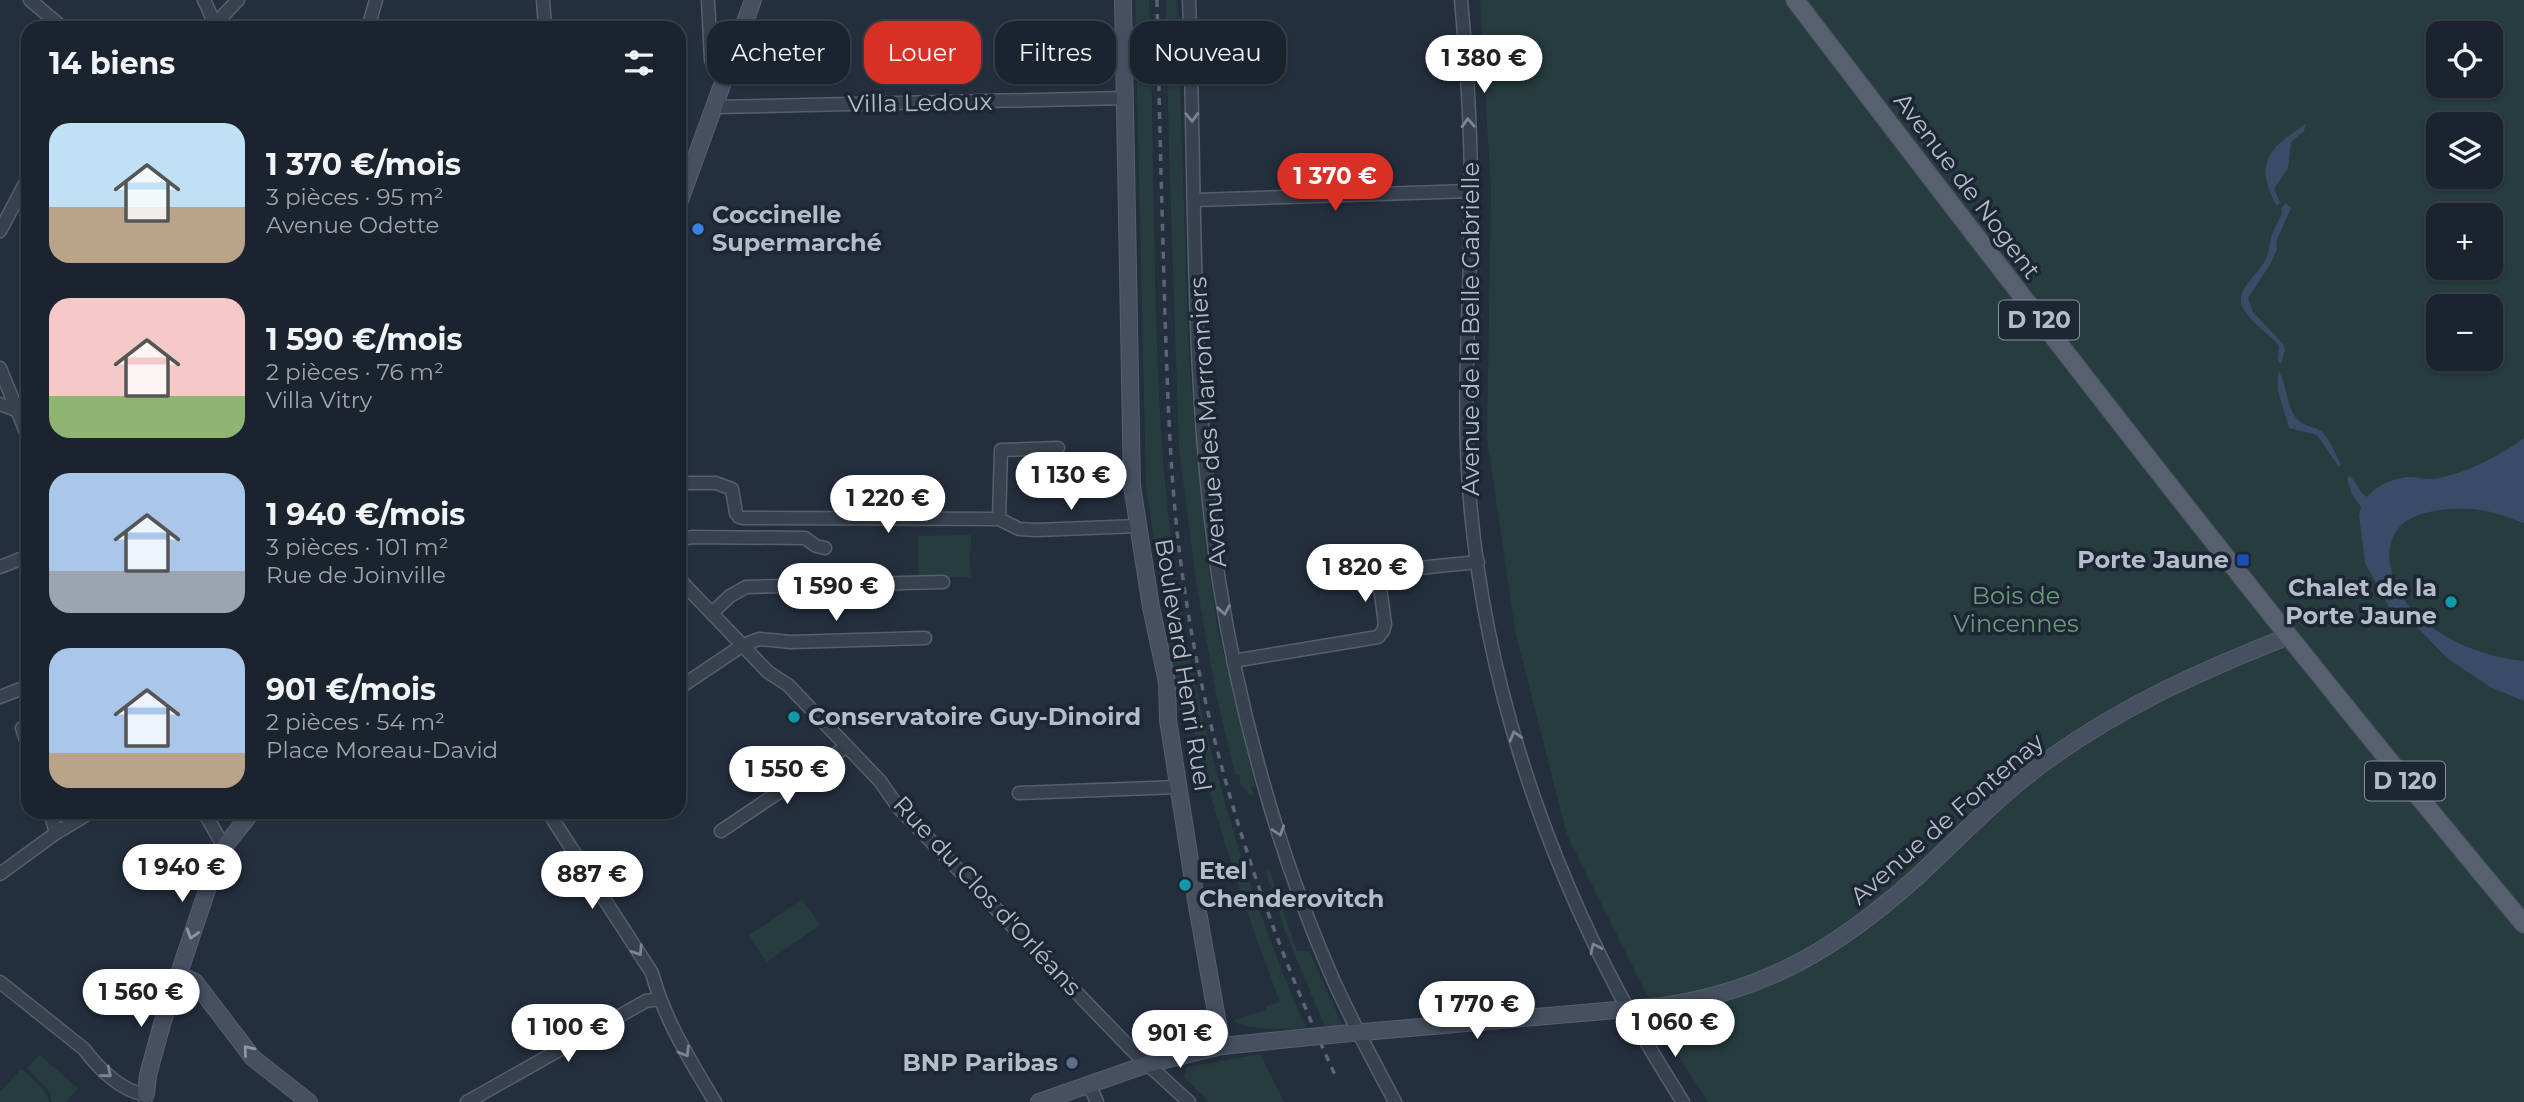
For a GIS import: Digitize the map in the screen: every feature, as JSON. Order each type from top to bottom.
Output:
[{"type":"main road","name":"Avenue de Nogent","points":[[1794,0],[2056,341],[2288,636],[2371,741],[2524,924]]},
{"type":"street","points":[[30,0],[55,21]]},
{"type":"street","points":[[204,0],[211,21]]},
{"type":"street","points":[[218,21],[238,0]]},
{"type":"street","points":[[370,21],[376,0]]},
{"type":"street","points":[[543,0],[544,21]]},
{"type":"street","points":[[708,0],[709,21]]},
{"type":"street","points":[[746,21],[753,0]]},
{"type":"street","name":"Boulevard Henri Ruel","points":[[1123,0],[1132,486],[1151,607],[1167,682],[1168,720],[1222,1046]]},
{"type":"street","name":"Avenue des Marronniers","points":[[1189,0],[1198,318],[1206,474],[1219,579],[1233,661],[1262,776],[1298,888],[1329,971],[1395,1102]]},
{"type":"street","name":"Avenue de la Belle Gabrielle","points":[[1461,0],[1471,191],[1468,473],[1478,562],[1494,657],[1521,758],[1568,888],[1612,982],[1683,1102]]},
{"type":"street","points":[[686,184],[723,84]]},
{"type":"street","name":"Villa Ledoux","points":[[715,107],[1125,98]]},
{"type":"street","points":[[0,231],[21,191]]},
{"type":"street","points":[[1195,200],[1471,191]]},
{"type":"street","points":[[0,368],[21,419]]},
{"type":"street","points":[[0,404],[18,411]]},
{"type":"street","points":[[999,519],[1001,450],[1058,448]]},
{"type":"street","points":[[686,483],[716,483],[732,489],[736,513],[743,518],[999,519],[1019,528],[1036,530],[1139,526]]},
{"type":"street","points":[[686,538],[805,538],[816,546],[825,548]]},
{"type":"street","points":[[0,567],[21,559]]},
{"type":"street","points":[[1233,661],[1378,637],[1385,624],[1378,572],[1478,562]]},
{"type":"street","points":[[712,613],[730,596],[746,587],[943,582]]},
{"type":"street","name":"Rue du Clos d'Orléans","points":[[686,587],[768,672],[788,685],[880,781],[907,816],[1148,1064],[1189,1102]]},
{"type":"street","name":"Avenue de Fontenay","points":[[1040,1102],[1148,1064],[1222,1046],[1673,1004],[1714,996],[1759,982],[1785,971],[1865,922],[2023,779],[2098,726],[2184,679],[2288,636]]},
{"type":"street","points":[[686,683],[743,645],[759,639],[791,642],[925,638]]},
{"type":"street","points":[[0,697],[21,689]]},
{"type":"street","points":[[721,831],[846,747]]},
{"type":"street","points":[[1019,793],[1179,787]]},
{"type":"street","points":[[52,819],[56,833]]},
{"type":"street","points":[[0,874],[79,819]]},
{"type":"street","points":[[208,819],[224,847]]},
{"type":"street","points":[[0,982],[84,1049],[95,1063],[121,1085],[146,1098],[148,1075],[162,1024],[199,913],[224,847],[246,819]]},
{"type":"street","points":[[553,819],[652,973],[660,999],[679,1041],[715,1102]]},
{"type":"street","points":[[180,975],[195,982],[253,1058],[309,1102]]},
{"type":"street","points":[[467,1102],[646,1001],[660,999]]},
{"type":"street","points":[[1089,1085],[1097,1102]]},
{"type":"green space","points":[[1135,0],[1149,0],[1150,21],[1135,21]]},
{"type":"green space","points":[[1166,0],[1177,0],[1178,21],[1166,21]]},
{"type":"green space","name":"Bois de Vincennes","points":[[1480,0],[2524,0],[2524,1102],[1708,1102],[1674,1049],[1567,835],[1515,631],[1487,437],[1491,191]]},
{"type":"green space","points":[[1137,84],[1151,84],[1158,375],[1167,506],[1177,583],[1207,735],[1227,810],[1250,884],[1306,1028],[1257,1028],[1233,1020],[1266,1010],[1266,1006],[1280,1002],[1230,860],[1190,714],[1179,716],[1146,486]]},
{"type":"green space","points":[[1168,84],[1180,84],[1189,358],[1205,543],[1217,626],[1255,786],[1251,787],[1254,795],[1251,796],[1241,785],[1239,775],[1235,774],[1216,694],[1196,581],[1179,448]]},
{"type":"green space","points":[[971,535],[971,577],[918,578],[918,536]]},
{"type":"green space","points":[[1269,868],[1297,951],[1309,951],[1342,1024],[1325,1027],[1285,931],[1265,870]]},
{"type":"green space","points":[[802,899],[820,925],[767,962],[748,936]]},
{"type":"green space","points":[[1260,1054],[1284,1102],[1209,1102],[1184,1077],[1186,1067]]},
{"type":"green space","points":[[39,1055],[78,1088],[66,1102],[52,1102],[50,1092],[27,1068]]},
{"type":"green space","points":[[21,1069],[42,1088],[49,1102],[0,1102],[0,1092]]},
{"type":"water","points":[[2306,123],[2304,131],[2291,142],[2288,168],[2274,189],[2280,202],[2277,206],[2267,182],[2268,159],[2279,144]]},
{"type":"water","points":[[2286,203],[2291,208],[2276,242],[2277,249],[2248,298],[2253,312],[2283,344],[2285,350],[2281,364],[2278,361],[2279,346],[2248,316],[2241,300],[2244,289],[2266,257],[2282,213],[2281,209]]},
{"type":"water","points":[[2278,371],[2296,418],[2324,434],[2341,465],[2339,467],[2317,435],[2289,428],[2278,391]]},
{"type":"water","points":[[2524,438],[2524,523],[2479,510],[2427,512],[2403,524],[2394,534],[2390,547],[2390,564],[2403,598],[2428,625],[2467,647],[2524,661],[2524,701],[2490,687],[2448,659],[2421,631],[2389,607],[2365,563],[2359,515],[2361,507],[2352,494],[2347,479],[2350,476],[2367,497],[2381,485],[2399,478],[2436,479],[2461,472],[2494,457]]},
{"type":"railway","points":[[1157,0],[1170,440],[1177,533],[1191,631],[1220,762],[1239,827],[1283,954],[1336,1077]]},
{"type":"place","name":"Coccinelle Supermarché","points":[[698,229]]},
{"type":"place","name":"Porte Jaune","points":[[2243,560]]},
{"type":"place","name":"Chalet de la Porte Jaune","points":[[2451,602]]},
{"type":"place","name":"Conservatoire Guy-Dinoird","points":[[794,717]]},
{"type":"place","name":"Etel Chenderovitch","points":[[1185,885]]},
{"type":"place","name":"BNP Paribas","points":[[1072,1063]]}]
